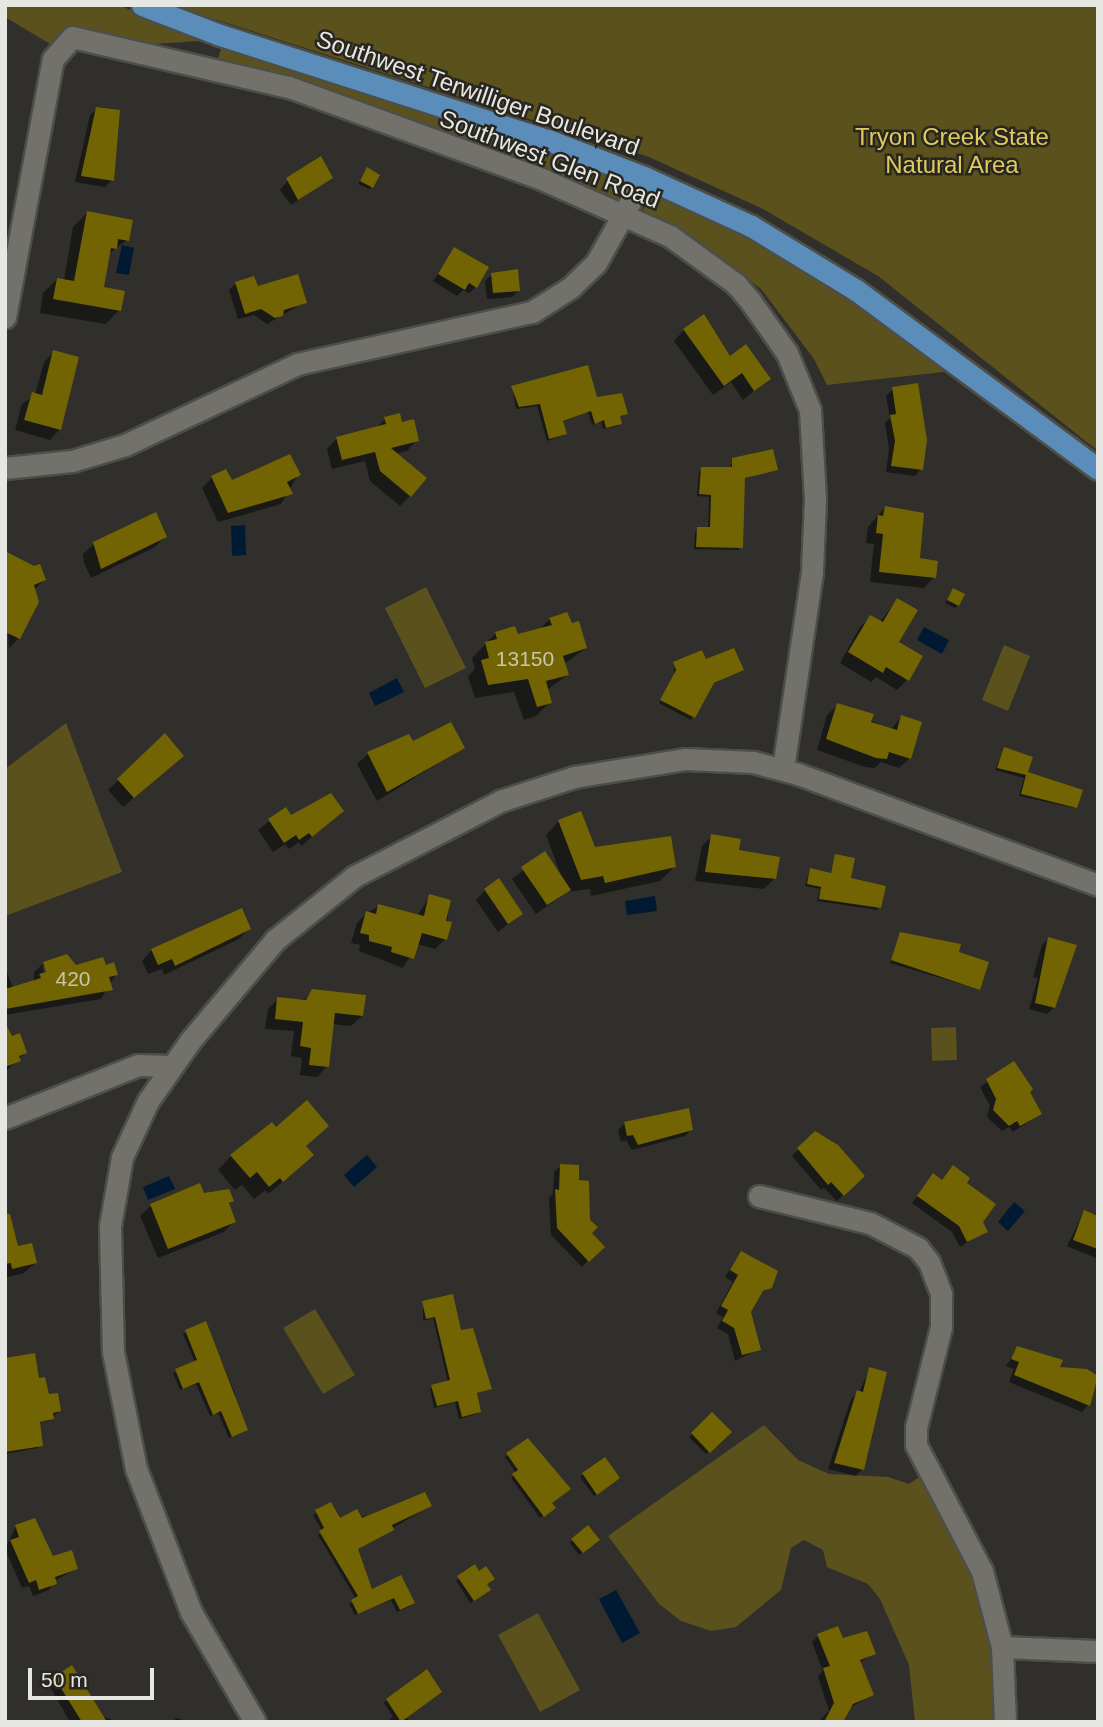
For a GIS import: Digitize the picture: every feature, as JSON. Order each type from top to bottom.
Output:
[{"type":"main road","name":"Southwest Terwilliger Boulevard","points":[[142,5],[217,34],[548,140],[644,177],[788,246],[867,298],[1098,469]]},
{"type":"street","name":"Southwest Glen Road","points":[[5,317],[53,60],[66,41],[79,37],[259,79],[544,180],[626,214],[697,253],[736,285],[787,353],[810,410],[815,499],[812,572],[782,769]]},
{"type":"street","points":[[5,468],[72,461],[116,448],[297,364],[532,312],[583,277],[626,214],[644,177]]},
{"type":"street","points":[[255,1722],[195,1619],[170,1564],[136,1469],[118,1391],[110,1312],[113,1192],[130,1139],[170,1066],[244,973],[292,923],[360,873],[477,812],[552,783],[656,763],[720,759],[782,769],[1098,885]]},
{"type":"street","points":[[5,1118],[138,1065],[170,1066]]},
{"type":"street","points":[[760,1196],[870,1223],[918,1248],[929,1262],[941,1294],[941,1327],[916,1427],[916,1445],[982,1571],[1002,1647],[1005,1722]]},
{"type":"street","points":[[1002,1647],[1098,1651]]},
{"type":"green space","points":[[5,5],[119,5],[200,41],[60,50],[5,17]]},
{"type":"green space","name":"Tryon Creek State Natural Area","points":[[170,5],[1098,5],[1098,451],[878,276],[763,209],[649,157]]},
{"type":"green space","points":[[222,46],[620,174],[624,188],[619,204],[217,62]]},
{"type":"green space","points":[[655,191],[738,228],[875,313],[952,371],[827,385],[814,359],[761,289],[694,237],[642,211]]},
{"type":"green space","points":[[426,587],[466,668],[425,688],[385,608]]},
{"type":"green space","points":[[1004,645],[1030,656],[1008,711],[982,700]]},
{"type":"green space","points":[[66,723],[122,872],[5,916],[5,769]]},
{"type":"green space","points":[[956,1027],[957,1060],[932,1061],[931,1028]]},
{"type":"green space","points":[[315,1309],[355,1375],[323,1394],[283,1328]]},
{"type":"green space","points":[[764,1425],[798,1460],[829,1474],[888,1477],[909,1484],[921,1476],[964,1548],[992,1631],[998,1722],[915,1722],[909,1665],[880,1599],[868,1584],[827,1567],[823,1550],[804,1540],[791,1548],[781,1590],[736,1627],[711,1631],[681,1621],[659,1604],[608,1536]]},
{"type":"green space","points":[[538,1613],[580,1690],[540,1712],[498,1635]]},
{"type":"water","points":[[122,245],[134,248],[129,275],[116,273]]},
{"type":"water","points":[[245,525],[246,555],[232,556],[231,526]]},
{"type":"water","points":[[924,627],[949,640],[942,654],[917,640]]},
{"type":"water","points":[[397,678],[404,692],[375,706],[369,693]]},
{"type":"water","points":[[655,896],[657,911],[627,915],[625,901]]},
{"type":"water","points":[[367,1155],[377,1167],[354,1187],[344,1175]]},
{"type":"water","points":[[169,1176],[175,1189],[148,1200],[143,1187]]},
{"type":"water","points":[[1014,1202],[1025,1211],[1008,1231],[998,1222]]},
{"type":"water","points":[[616,1590],[640,1633],[622,1643],[599,1599]]},
{"type":"building","points":[[96,107],[120,110],[114,181],[81,176]]},
{"type":"building","points":[[321,156],[333,178],[298,200],[286,178]]},
{"type":"building","points":[[367,167],[380,175],[373,188],[360,181]]},
{"type":"building","points":[[87,211],[133,220],[129,241],[118,239],[117,249],[111,248],[104,287],[125,291],[121,311],[53,299],[57,278],[74,281]]},
{"type":"building","points":[[454,247],[489,267],[477,288],[469,283],[465,290],[438,274]]},
{"type":"building","points":[[518,269],[520,291],[493,293],[491,273]]},
{"type":"building","points":[[298,274],[307,303],[284,310],[283,316],[275,318],[261,309],[245,314],[235,282],[254,276],[258,286]]},
{"type":"building","points":[[704,314],[730,356],[746,344],[771,379],[754,391],[742,373],[724,386],[683,329]]},
{"type":"building","points":[[53,350],[79,357],[61,430],[24,420],[32,392],[42,395]]},
{"type":"building","points":[[588,365],[597,397],[622,393],[628,414],[620,416],[622,424],[606,428],[604,420],[595,424],[591,411],[563,421],[567,434],[549,439],[540,404],[519,407],[511,386]]},
{"type":"building","points":[[918,383],[927,440],[923,470],[891,466],[895,441],[890,415],[896,414],[892,387]]},
{"type":"building","points":[[400,413],[402,422],[414,419],[419,441],[391,448],[427,478],[411,497],[380,471],[375,452],[342,460],[336,437],[386,424],[384,417]]},
{"type":"building","points":[[773,449],[778,470],[745,478],[743,548],[696,547],[697,527],[710,527],[711,495],[699,494],[701,467],[732,467],[732,458]]},
{"type":"building","points":[[290,454],[301,475],[287,482],[293,494],[228,513],[211,476],[226,469],[232,480]]},
{"type":"building","points":[[885,506],[924,513],[920,558],[938,561],[936,578],[879,572],[883,534],[876,533],[878,515],[883,516]]},
{"type":"building","points":[[156,512],[167,537],[101,569],[93,542]]},
{"type":"building","points":[[5,551],[34,566],[40,564],[46,580],[34,585],[39,602],[20,639],[5,632]]},
{"type":"building","points":[[953,588],[965,594],[959,606],[947,600]]},
{"type":"building","points":[[897,598],[918,610],[899,642],[923,656],[909,681],[886,667],[883,673],[848,652],[870,615],[883,622]]},
{"type":"building","points":[[567,612],[572,623],[579,621],[587,648],[563,656],[569,675],[546,681],[552,703],[537,707],[528,679],[488,685],[481,660],[489,658],[485,642],[497,639],[495,632],[515,626],[518,634],[552,625],[549,618]]},
{"type":"building","points":[[734,648],[744,670],[714,683],[695,718],[660,700],[676,670],[673,662],[702,650],[706,659]]},
{"type":"building","points":[[837,703],[874,714],[871,722],[897,730],[901,715],[922,722],[911,759],[889,752],[887,759],[876,758],[826,739]]},
{"type":"building","points":[[451,722],[465,748],[387,792],[367,752],[409,734],[413,741]]},
{"type":"building","points":[[165,733],[184,756],[134,798],[117,779]]},
{"type":"building","points":[[1004,747],[1033,757],[1028,772],[1083,790],[1077,808],[1021,794],[1026,775],[997,768]]},
{"type":"building","points":[[331,793],[344,811],[312,837],[309,833],[299,840],[296,835],[284,843],[268,819],[286,807],[291,815]]},
{"type":"building","points":[[581,811],[595,847],[671,836],[676,867],[605,883],[603,876],[581,880],[558,820]]},
{"type":"building","points":[[711,834],[741,839],[739,850],[780,857],[776,879],[705,872]]},
{"type":"building","points":[[545,851],[571,890],[547,905],[521,867]]},
{"type":"building","points":[[835,854],[855,858],[851,878],[886,886],[881,908],[819,899],[821,887],[807,884],[810,868],[831,873]]},
{"type":"building","points":[[499,878],[523,914],[508,924],[484,889]]},
{"type":"building","points":[[429,894],[451,900],[446,921],[452,922],[447,940],[422,933],[414,959],[391,952],[392,947],[369,941],[369,935],[360,933],[366,911],[376,914],[378,904],[424,916]]},
{"type":"building","points":[[242,908],[251,929],[175,966],[172,959],[158,965],[151,949]]},
{"type":"building","points":[[900,932],[961,944],[959,952],[989,962],[980,990],[891,960]]},
{"type":"building","points":[[1048,937],[1077,945],[1055,1008],[1035,1003]]},
{"type":"building","points":[[67,954],[76,965],[103,957],[106,965],[114,962],[118,975],[109,977],[113,990],[5,1009],[5,989],[41,978],[39,974],[46,972],[43,962]]},
{"type":"building","points":[[312,989],[366,995],[363,1016],[335,1013],[329,1067],[309,1065],[311,1048],[300,1046],[303,1022],[275,1019],[277,997],[306,1000]]},
{"type":"building","points":[[5,1022],[12,1036],[20,1033],[27,1053],[19,1056],[21,1061],[5,1067]]},
{"type":"building","points":[[1014,1061],[1033,1089],[1030,1092],[1042,1114],[1020,1126],[1017,1121],[1009,1126],[993,1110],[996,1099],[986,1079]]},
{"type":"building","points":[[307,1100],[329,1126],[306,1146],[314,1155],[283,1182],[280,1178],[269,1187],[257,1172],[250,1178],[230,1155],[272,1122],[276,1127]]},
{"type":"building","points":[[689,1108],[693,1130],[638,1145],[633,1135],[627,1136],[624,1122]]},
{"type":"building","points":[[815,1131],[838,1145],[865,1176],[844,1196],[831,1182],[828,1185],[797,1148]]},
{"type":"building","points":[[560,1164],[579,1165],[579,1180],[589,1181],[590,1220],[598,1227],[592,1233],[605,1247],[589,1262],[557,1228],[555,1189],[559,1190]]},
{"type":"building","points":[[953,1165],[970,1178],[967,1183],[996,1204],[983,1222],[988,1232],[967,1242],[959,1226],[917,1196],[933,1173],[942,1180]]},
{"type":"building","points":[[200,1183],[204,1193],[229,1189],[234,1201],[229,1203],[236,1222],[168,1249],[150,1204]]},
{"type":"building","points":[[1084,1210],[1098,1216],[1098,1249],[1073,1240]]},
{"type":"building","points":[[5,1214],[10,1214],[18,1246],[32,1243],[37,1263],[12,1269],[11,1263],[5,1264]]},
{"type":"building","points":[[741,1251],[778,1271],[772,1288],[763,1291],[751,1312],[761,1350],[742,1355],[734,1328],[722,1321],[728,1310],[721,1306],[738,1275],[730,1270]]},
{"type":"building","points":[[453,1294],[461,1330],[473,1328],[492,1389],[477,1393],[481,1412],[462,1417],[458,1401],[437,1406],[431,1385],[450,1380],[435,1317],[426,1319],[422,1301]]},
{"type":"building","points":[[206,1321],[248,1430],[232,1437],[221,1411],[213,1415],[199,1382],[183,1389],[175,1369],[197,1360],[185,1330]]},
{"type":"building","points":[[1017,1346],[1063,1360],[1060,1367],[1087,1369],[1098,1376],[1090,1406],[1014,1375],[1019,1362],[1011,1359]]},
{"type":"building","points":[[35,1353],[39,1378],[45,1377],[49,1394],[58,1393],[61,1411],[53,1413],[54,1419],[40,1422],[43,1446],[5,1452],[5,1358]]},
{"type":"building","points":[[869,1367],[887,1372],[864,1470],[834,1463],[857,1390],[863,1392]]},
{"type":"building","points":[[712,1412],[732,1432],[710,1453],[691,1433]]},
{"type":"building","points":[[528,1438],[571,1489],[552,1503],[556,1508],[544,1517],[512,1474],[518,1470],[506,1453]]},
{"type":"building","points":[[605,1457],[620,1478],[597,1495],[582,1473]]},
{"type":"building","points":[[425,1492],[432,1506],[392,1525],[394,1530],[358,1549],[372,1589],[401,1575],[415,1603],[400,1610],[394,1598],[358,1614],[351,1600],[358,1596],[319,1531],[324,1528],[315,1510],[331,1502],[340,1518],[357,1509],[362,1518]]},
{"type":"building","points":[[35,1518],[53,1556],[72,1550],[78,1569],[55,1577],[57,1584],[39,1590],[36,1580],[29,1583],[10,1540],[19,1537],[15,1525]]},
{"type":"building","points":[[588,1525],[600,1540],[583,1553],[571,1539]]},
{"type":"building","points":[[475,1564],[479,1571],[486,1566],[495,1579],[487,1584],[491,1590],[474,1601],[457,1576]]},
{"type":"building","points":[[838,1626],[843,1638],[867,1631],[876,1654],[860,1660],[874,1695],[853,1704],[843,1722],[824,1722],[834,1703],[823,1668],[830,1666],[817,1634]]},
{"type":"building","points":[[72,1665],[107,1722],[82,1722],[54,1677]]},
{"type":"building","points":[[427,1669],[442,1692],[401,1722],[386,1699]]}]
